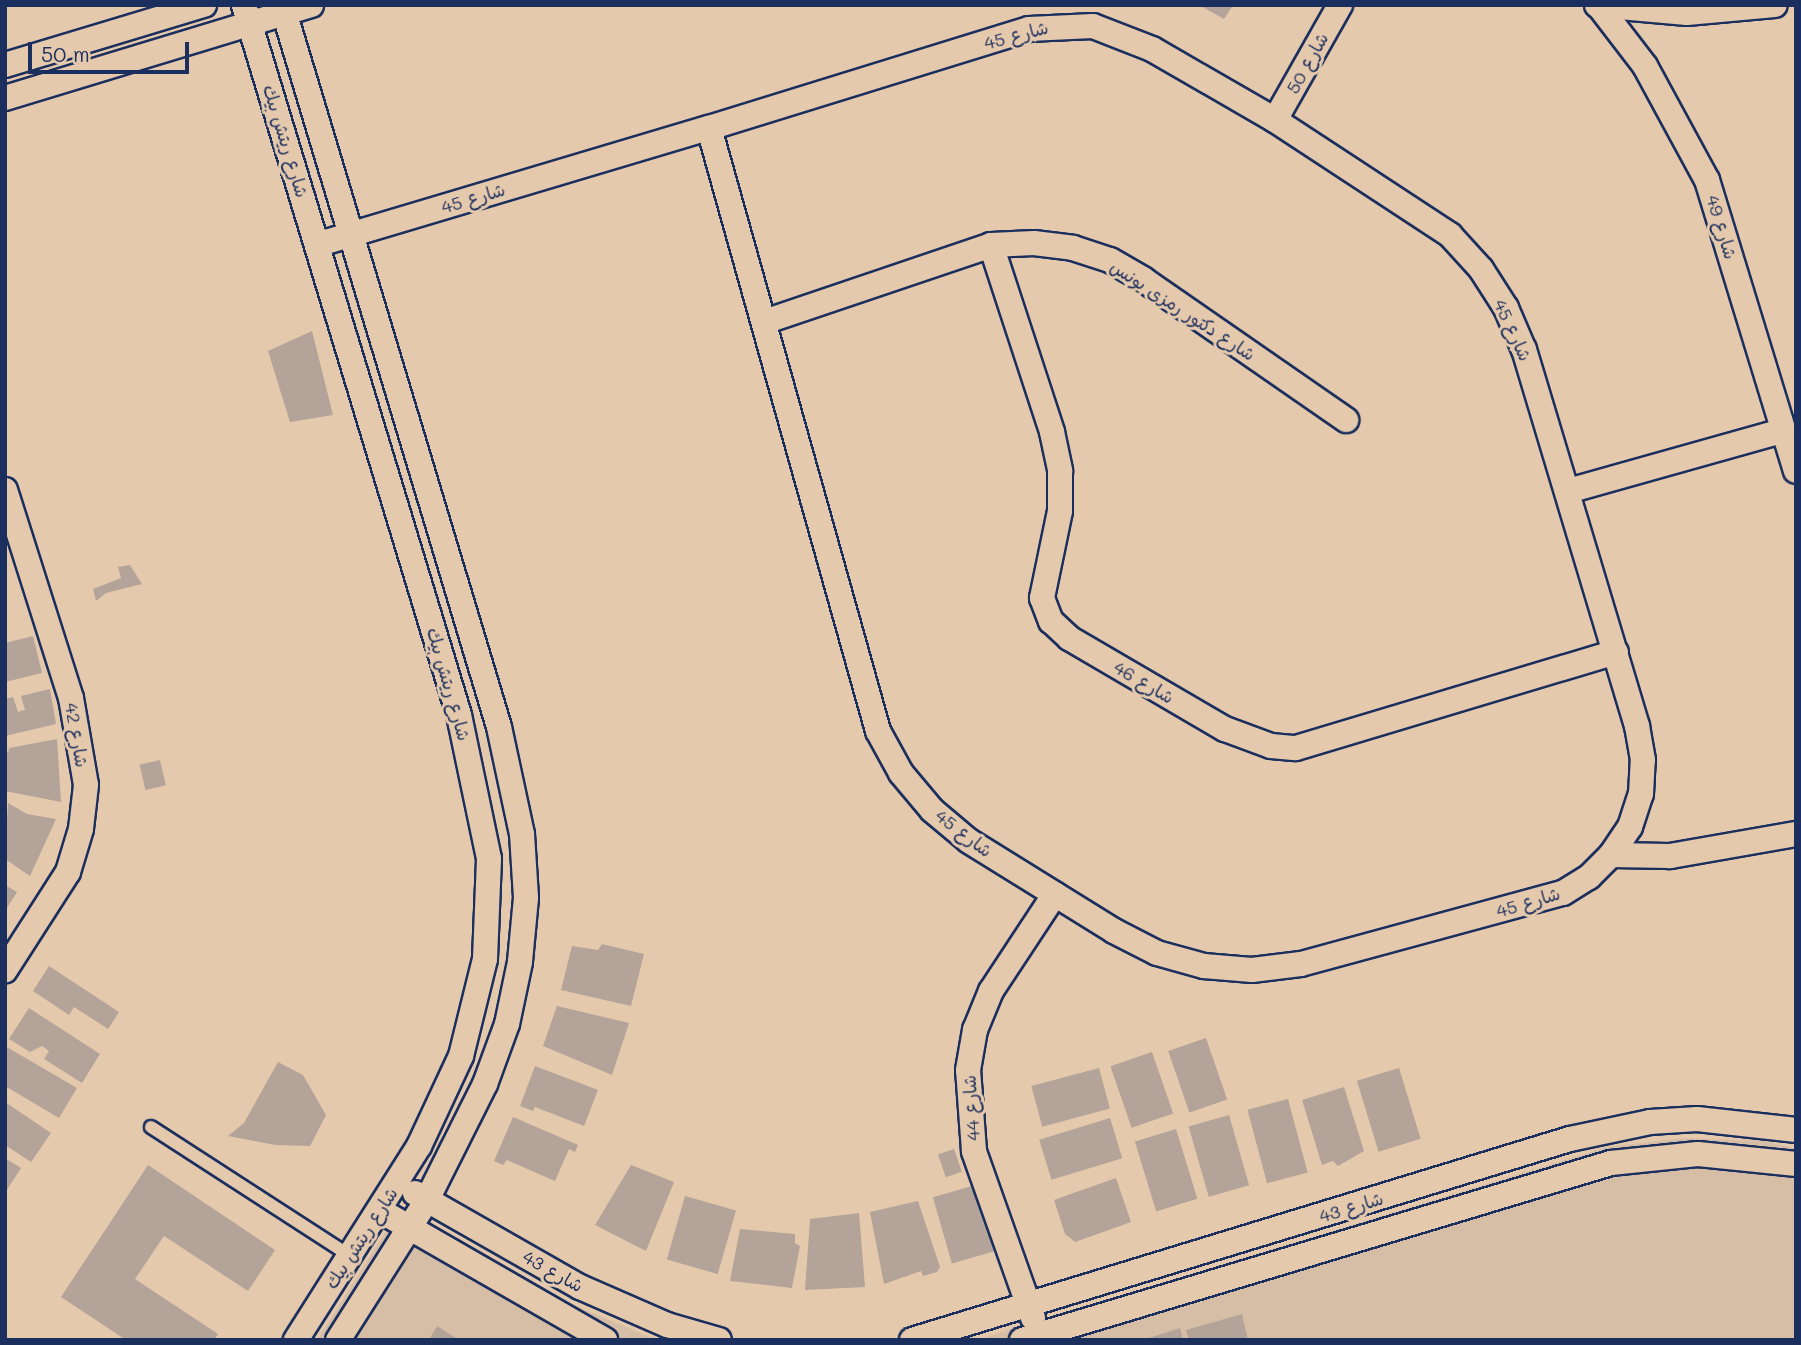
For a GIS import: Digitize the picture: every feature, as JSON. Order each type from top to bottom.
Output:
[{"type":"street","points":[[5,65],[204,5]]},
{"type":"street","points":[[5,98],[247,15],[312,5]]},
{"type":"street","name":"شارع 50","points":[[1275,120],[1340,5]]},
{"type":"street","points":[[1598,6],[1687,13],[1775,5]]},
{"type":"street","name":"شارع 49","points":[[1598,6],[1645,66],[1707,180],[1796,471]]},
{"type":"street","name":"شارع ريتش بيك","points":[[284,9],[499,727],[522,834],[526,898],[520,961],[507,1024],[459,1140],[427,1200],[338,1340]]},
{"type":"street","name":"شارع ريتش بيك","points":[[247,15],[319,244],[459,715],[489,859],[486,947],[475,1008],[442,1102],[380,1210],[296,1340]]},
{"type":"street","name":"شارع 45","points":[[319,244],[1029,29],[1061,24],[1124,34],[1275,120],[1413,207],[1450,236],[1481,269],[1506,308],[1524,350],[1568,491],[1643,760],[1641,794],[1630,827],[1611,855],[1589,877],[1563,893],[1301,964],[1252,970],[1204,966],[1157,953],[969,841],[932,810],[901,773],[878,731],[709,128]]},
{"type":"street","name":"شارع دكتور رمزى يونس","points":[[764,322],[990,245],[1034,243],[1073,248],[1110,260],[1346,420]]},
{"type":"street","name":"شارع 46","points":[[990,245],[1052,432],[1060,471],[1060,510],[1042,598],[1051,621],[1069,638],[1247,740],[1296,748],[1615,652]]},
{"type":"street","points":[[1568,491],[1782,431]]},
{"type":"street","name":"شارع 42","points":[[5,490],[10,522],[71,698],[86,785],[80,829],[68,872],[5,970]]},
{"type":"street","points":[[1611,855],[1670,856],[1796,834]]},
{"type":"street","name":"شارع 44","points":[[1030,1337],[1029,1305],[974,1151],[968,1070],[975,1030],[991,991],[1055,894]]},
{"type":"street","name":"شارع 43","points":[[912,1340],[1612,1129],[1697,1119],[1796,1130]]},
{"type":"street","name":"شارع 43","points":[[1030,1337],[1611,1163],[1698,1154],[1796,1164]]},
{"type":"street","name":"شارع 43","points":[[397,1182],[580,1287],[667,1325],[719,1340]]},
{"type":"street","name":"شارع 43","points":[[380,1210],[605,1340]]},
{"type":"lane","points":[[151,1127],[349,1255]]},
{"type":"shaded area","points":[[1685,1138],[1763,1141],[1796,1148],[1796,1340],[976,1340],[1607,1147]]},
{"type":"shaded area","points":[[402,1206],[574,1305],[657,1340],[317,1340]]},
{"type":"building","points":[[1199,5],[1233,5],[1224,19]]},
{"type":"building","points":[[312,331],[333,415],[290,422],[268,351]]},
{"type":"building","points":[[130,565],[142,584],[106,593],[96,601],[93,589],[121,578],[118,567]]},
{"type":"building","points":[[33,636],[42,673],[5,682],[5,643]]},
{"type":"building","points":[[50,689],[56,724],[5,736],[5,699],[13,697],[18,712],[25,710],[21,696]]},
{"type":"building","points":[[57,739],[61,802],[5,791],[5,746],[8,753],[9,748]]},
{"type":"building","points":[[160,760],[166,785],[145,790],[140,765]]},
{"type":"building","points":[[8,803],[27,814],[56,819],[30,876],[5,859]]},
{"type":"building","points":[[5,885],[17,892],[5,911]]},
{"type":"building","points":[[602,944],[644,954],[631,1006],[561,990],[572,946],[598,950]]},
{"type":"building","points":[[49,966],[119,1012],[108,1029],[74,1007],[69,1015],[33,991]]},
{"type":"building","points":[[557,1006],[629,1023],[612,1075],[543,1046]]},
{"type":"building","points":[[29,1008],[100,1054],[82,1083],[44,1059],[49,1051],[42,1046],[30,1052],[9,1039]]},
{"type":"building","points":[[1206,1038],[1227,1099],[1189,1112],[1168,1051]]},
{"type":"building","points":[[5,1046],[77,1088],[59,1118],[5,1086]]},
{"type":"building","points":[[1152,1052],[1173,1113],[1132,1128],[1110,1066]]},
{"type":"building","points":[[278,1062],[303,1075],[326,1115],[310,1146],[276,1145],[228,1136],[244,1123]]},
{"type":"building","points":[[535,1066],[598,1090],[584,1126],[535,1107],[533,1111],[520,1106]]},
{"type":"building","points":[[1099,1068],[1110,1109],[1042,1127],[1031,1086]]},
{"type":"building","points":[[1399,1068],[1421,1139],[1379,1152],[1357,1081]]},
{"type":"building","points":[[1344,1087],[1364,1151],[1338,1166],[1333,1161],[1322,1165],[1302,1100]]},
{"type":"building","points":[[1288,1099],[1308,1172],[1267,1183],[1247,1110]]},
{"type":"building","points":[[5,1102],[51,1133],[31,1162],[5,1145]]},
{"type":"building","points":[[1229,1115],[1249,1185],[1209,1197],[1189,1127]]},
{"type":"building","points":[[513,1117],[578,1145],[575,1152],[569,1149],[555,1181],[507,1160],[503,1165],[494,1161]]},
{"type":"building","points":[[1110,1118],[1122,1158],[1052,1180],[1039,1140]]},
{"type":"building","points":[[1176,1129],[1197,1199],[1156,1211],[1135,1142]]},
{"type":"building","points":[[954,1149],[962,1172],[946,1177],[938,1155]]},
{"type":"building","points":[[5,1158],[21,1168],[5,1193]]},
{"type":"building","points":[[148,1165],[275,1250],[248,1291],[164,1236],[135,1279],[218,1334],[214,1340],[126,1340],[61,1297]]},
{"type":"building","points":[[631,1165],[674,1182],[646,1251],[595,1225]]},
{"type":"building","points":[[1116,1178],[1131,1222],[1075,1242],[1065,1234],[1054,1200]]},
{"type":"building","points":[[979,1184],[998,1250],[952,1264],[933,1197]]},
{"type":"building","points":[[685,1196],[736,1211],[718,1274],[667,1259]]},
{"type":"building","points":[[918,1201],[940,1267],[937,1272],[923,1276],[921,1271],[884,1284],[870,1212]]},
{"type":"building","points":[[859,1213],[865,1287],[805,1290],[810,1219]]},
{"type":"building","points":[[740,1229],[795,1234],[795,1243],[800,1246],[792,1288],[730,1281]]},
{"type":"building","points":[[1242,1314],[1248,1340],[1189,1340],[1186,1330]]},
{"type":"building","points":[[437,1326],[459,1340],[429,1340]]},
{"type":"building","points":[[1180,1328],[1183,1340],[1146,1340],[1146,1339]]}]
